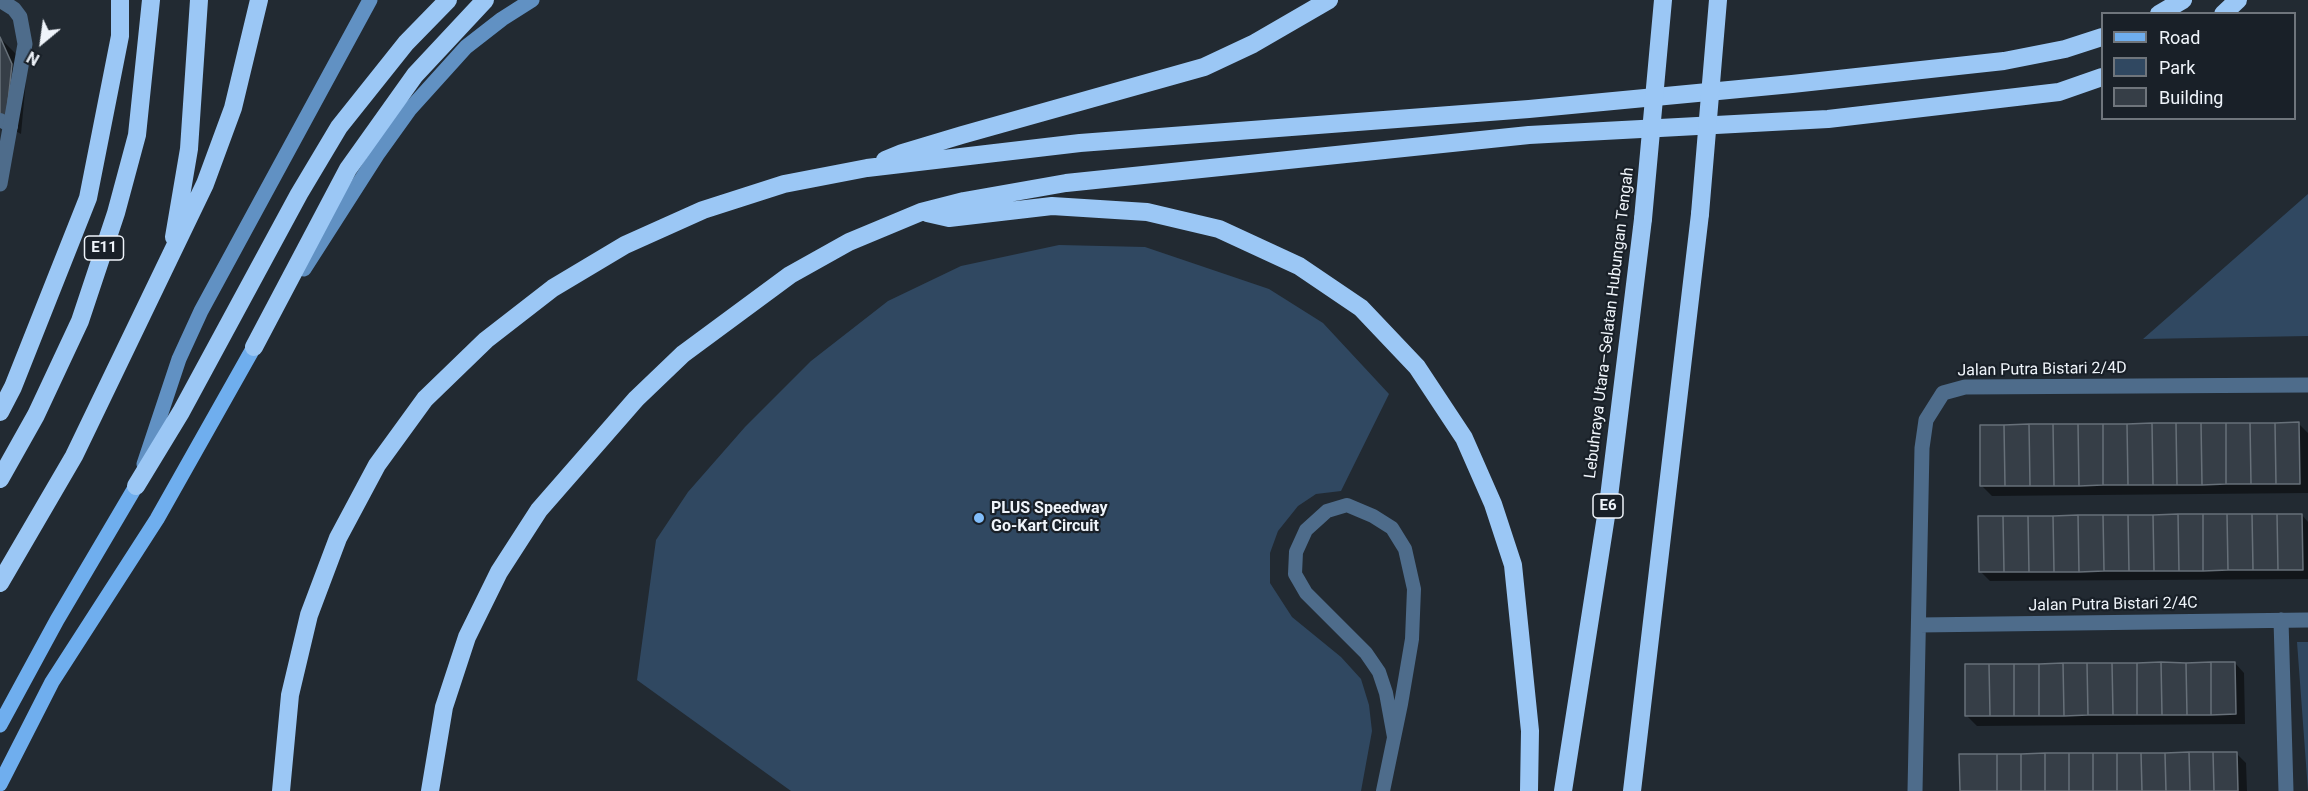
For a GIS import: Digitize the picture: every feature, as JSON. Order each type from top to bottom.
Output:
[{"type":"highway","points":[[0,412],[13,387],[88,198],[120,36],[120,0]]},
{"type":"highway","name":"E11","points":[[0,479],[36,415],[80,321],[116,213],[137,135],[151,0]]},
{"type":"highway","points":[[170,259],[189,148],[199,0]]},
{"type":"highway","points":[[0,583],[74,456],[206,184],[233,108],[259,0]]},
{"type":"highway","points":[[136,486],[181,412],[299,194],[339,127],[406,43],[448,0]]},
{"type":"highway","points":[[254,347],[348,169],[415,75],[485,0]]},
{"type":"highway","points":[[867,168],[912,150],[1204,67],[1253,44],[1329,0]]},
{"type":"highway","name":"Lebuhraya Utara–Selatan Hubungan Tengah","points":[[1563,791],[1609,497],[1642,219],[1663,0]]},
{"type":"highway","points":[[1632,791],[1700,214],[1718,0]]},
{"type":"highway","points":[[2162,12],[2183,0]]},
{"type":"highway","points":[[2225,12],[2238,0]]},
{"type":"highway","points":[[281,791],[290,695],[309,615],[338,538],[377,465],[425,399],[486,340],[553,288],[625,245],[703,210],[784,184],[867,168],[1080,143],[1529,109],[1803,83],[2004,61],[2065,49],[2101,38]]},
{"type":"highway","points":[[430,791],[444,707],[467,637],[499,572],[538,510],[636,399],[682,354],[790,274],[849,242],[921,212],[964,201],[1066,183],[1529,135],[1828,119],[2060,92],[2101,78]]},
{"type":"highway","points":[[921,212],[949,218],[1052,206],[1147,212],[1219,229],[1299,266],[1361,308],[1423,376],[1464,438],[1493,504],[1513,565],[1530,731],[1529,791]]},
{"type":"main road","points":[[0,783],[52,682],[157,519],[254,347]]},
{"type":"main road","points":[[0,725],[57,620],[136,486]]},
{"type":"street","points":[[0,0],[14,9],[20,17],[25,44],[6,123],[0,184]]},
{"type":"street","points":[[136,486],[179,359],[201,311],[370,0]]},
{"type":"street","points":[[254,347],[377,155],[410,109],[466,47],[502,19],[532,0]]},
{"type":"street","name":"Jalan Putra Bistari 2/4D","points":[[1915,791],[1922,448],[1926,420],[1943,393],[1965,387],[2308,385]]},
{"type":"street","points":[[2281,620],[2286,791]]},
{"type":"street","name":"Jalan Putra Bistari 2/4C","points":[[1919,625],[2308,620]]},
{"type":"lane","points":[[1383,791],[1394,737],[1412,639],[1414,589],[1405,549],[1392,528],[1373,516],[1347,505],[1328,511],[1306,530],[1296,552],[1295,574],[1306,593],[1366,653],[1379,672],[1386,693],[1394,737]]},
{"type":"green space","points":[[2308,194],[2308,336],[2143,339]]},
{"type":"green space","name":"PLUS Speedway Go-Kart Circuit","points":[[1059,245],[1145,247],[1269,289],[1323,323],[1389,394],[1341,491],[1316,494],[1298,506],[1278,531],[1270,553],[1270,583],[1292,617],[1341,657],[1361,679],[1369,705],[1372,731],[1361,791],[791,791],[637,680],[656,540],[688,492],[745,427],[811,361],[888,301],[961,266]]},
{"type":"green space","points":[[2297,642],[2308,642],[2308,791]]},
{"type":"building","points":[[0,37],[12,64],[6,121],[0,117]]},
{"type":"building","points":[[2299,422],[2300,484],[2276,484],[2275,423]]},
{"type":"building","points":[[2152,423],[2153,485],[2128,485],[2127,424]]},
{"type":"building","points":[[2152,423],[2176,423],[2177,485],[2153,485]]},
{"type":"building","points":[[2176,423],[2201,423],[2202,485],[2177,485]]},
{"type":"building","points":[[2201,423],[2226,423],[2226,484],[2202,485]]},
{"type":"building","points":[[2226,423],[2250,423],[2251,484],[2226,484]]},
{"type":"building","points":[[2250,423],[2275,423],[2276,484],[2251,484]]},
{"type":"building","points":[[2029,424],[2030,486],[2005,486],[2004,425]]},
{"type":"building","points":[[2029,424],[2053,424],[2054,486],[2030,486]]},
{"type":"building","points":[[2053,424],[2078,424],[2079,486],[2054,486]]},
{"type":"building","points":[[2078,424],[2103,424],[2103,485],[2079,486]]},
{"type":"building","points":[[2103,424],[2127,424],[2128,485],[2103,485]]},
{"type":"building","points":[[1980,425],[2004,425],[2005,486],[1980,486]]},
{"type":"building","points":[[2178,514],[2179,571],[2154,571],[2153,515]]},
{"type":"building","points":[[2178,514],[2203,514],[2203,571],[2179,571]]},
{"type":"building","points":[[2203,514],[2227,514],[2228,570],[2203,571]]},
{"type":"building","points":[[2227,514],[2252,514],[2253,570],[2228,570]]},
{"type":"building","points":[[2252,514],[2277,514],[2278,570],[2253,570]]},
{"type":"building","points":[[2277,514],[2302,514],[2303,570],[2278,570]]},
{"type":"building","points":[[2078,515],[2079,572],[2054,572],[2053,516]]},
{"type":"building","points":[[2078,515],[2103,515],[2104,571],[2079,572]]},
{"type":"building","points":[[2103,515],[2128,515],[2129,571],[2104,571]]},
{"type":"building","points":[[2128,515],[2153,515],[2154,571],[2129,571]]},
{"type":"building","points":[[1978,516],[2003,516],[2004,572],[1979,572]]},
{"type":"building","points":[[2003,516],[2028,516],[2029,572],[2004,572]]},
{"type":"building","points":[[2028,516],[2053,516],[2054,572],[2029,572]]},
{"type":"building","points":[[2161,662],[2162,715],[2137,715],[2137,663]]},
{"type":"building","points":[[2161,662],[2186,663],[2187,715],[2162,715]]},
{"type":"building","points":[[2211,662],[2235,662],[2236,714],[2211,715]]},
{"type":"building","points":[[2211,662],[2211,715],[2187,715],[2186,663]]},
{"type":"building","points":[[2063,663],[2064,716],[2039,716],[2039,664]]},
{"type":"building","points":[[2063,663],[2087,663],[2088,715],[2064,716]]},
{"type":"building","points":[[2087,663],[2112,663],[2113,715],[2088,715]]},
{"type":"building","points":[[2112,663],[2137,663],[2137,715],[2113,715]]},
{"type":"building","points":[[1965,664],[1989,664],[1990,716],[1965,716]]},
{"type":"building","points":[[1989,664],[2014,664],[2014,716],[1990,716]]},
{"type":"building","points":[[2014,664],[2039,664],[2039,716],[2014,716]]},
{"type":"building","points":[[2189,752],[2213,752],[2214,791],[2190,791]]},
{"type":"building","points":[[2189,752],[2190,791],[2166,791],[2165,753]]},
{"type":"building","points":[[2213,752],[2237,752],[2238,791],[2214,791]]},
{"type":"building","points":[[2045,753],[2069,753],[2069,791],[2045,791]]},
{"type":"building","points":[[2045,753],[2045,791],[2021,791],[2021,754]]},
{"type":"building","points":[[2069,753],[2093,753],[2093,791],[2069,791]]},
{"type":"building","points":[[2093,753],[2117,753],[2117,791],[2093,791]]},
{"type":"building","points":[[2117,753],[2141,753],[2142,791],[2117,791]]},
{"type":"building","points":[[2141,753],[2165,753],[2166,791],[2142,791]]},
{"type":"building","points":[[1959,754],[1997,754],[1997,791],[1960,791]]},
{"type":"building","points":[[1997,754],[2021,754],[2021,791],[1997,791]]},
{"type":"place","name":"PLUS Speedway Go-Kart Circuit","points":[[979,518]]}]
